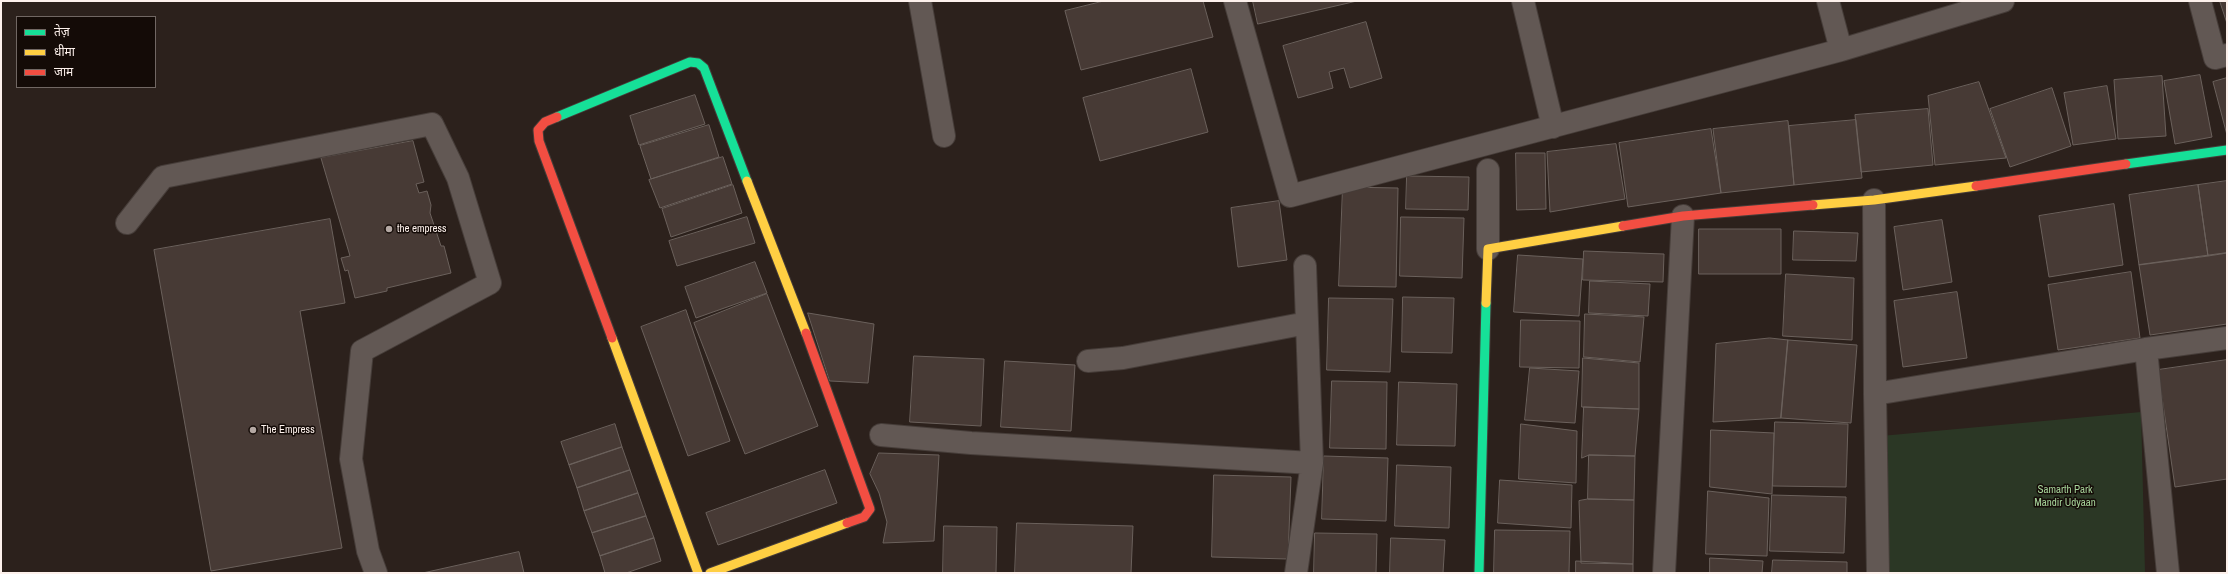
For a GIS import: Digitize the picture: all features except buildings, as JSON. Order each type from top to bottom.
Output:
[{"type":"street","points":[[920,1],[944,136]]},
{"type":"street","points":[[1235,1],[1290,196],[1842,50],[2003,1]]},
{"type":"street","points":[[1523,1],[1553,127]]},
{"type":"street","points":[[1828,1],[1842,50]]},
{"type":"street","points":[[2200,1],[2215,58],[2227,55]]},
{"type":"street","points":[[698,573],[539,140],[538,130],[545,122],[690,62],[698,63],[704,68],[830,397],[870,508],[864,517],[710,573]]},
{"type":"street","points":[[127,223],[163,177],[432,124],[458,178],[490,283],[362,351],[351,459],[368,552],[376,573]]},
{"type":"street","points":[[1488,249],[1683,216],[1874,200],[2227,150]]},
{"type":"street","points":[[1479,573],[1488,249],[1488,170]]},
{"type":"street","points":[[1874,200],[1878,573]]},
{"type":"street","points":[[1664,573],[1683,216]]},
{"type":"street","points":[[1296,573],[1312,463],[1305,266]]},
{"type":"street","points":[[1088,361],[1123,358],[1307,323]]},
{"type":"street","points":[[1875,394],[2146,349],[2227,338]]},
{"type":"street","points":[[2146,349],[2168,573]]},
{"type":"street","points":[[881,435],[971,443],[1312,463]]},
{"type":"street","points":[[363,573],[368,552]]},
{"type":"green space","name":"Samarth Park Mandir Udyaan","points":[[2141,412],[2145,573],[1878,573],[1881,436]]},
{"type":"traffic: fast","points":[[557,117],[690,62],[698,63],[704,68],[747,181]]},
{"type":"traffic: fast","points":[[2126,164],[2227,150]]},
{"type":"traffic: fast","points":[[1479,573],[1486,303]]},
{"type":"traffic: slow","points":[[747,181],[806,333]]},
{"type":"traffic: slow","points":[[1813,205],[1874,200],[1976,186]]},
{"type":"traffic: slow","points":[[1486,303],[1488,249],[1623,226]]},
{"type":"traffic: slow","points":[[612,338],[698,573]]},
{"type":"traffic: slow","points":[[710,573],[847,523]]},
{"type":"traffic: jam","points":[[557,117],[545,122],[538,130],[539,141],[612,338]]},
{"type":"traffic: jam","points":[[1976,186],[2126,164]]},
{"type":"traffic: jam","points":[[1623,226],[1683,216],[1813,205]]},
{"type":"traffic: jam","points":[[806,333],[870,509],[864,517],[847,523]]},
{"type":"place","name":"the empress","points":[[389,229]]},
{"type":"place","name":"The Empress","points":[[253,430]]}]
